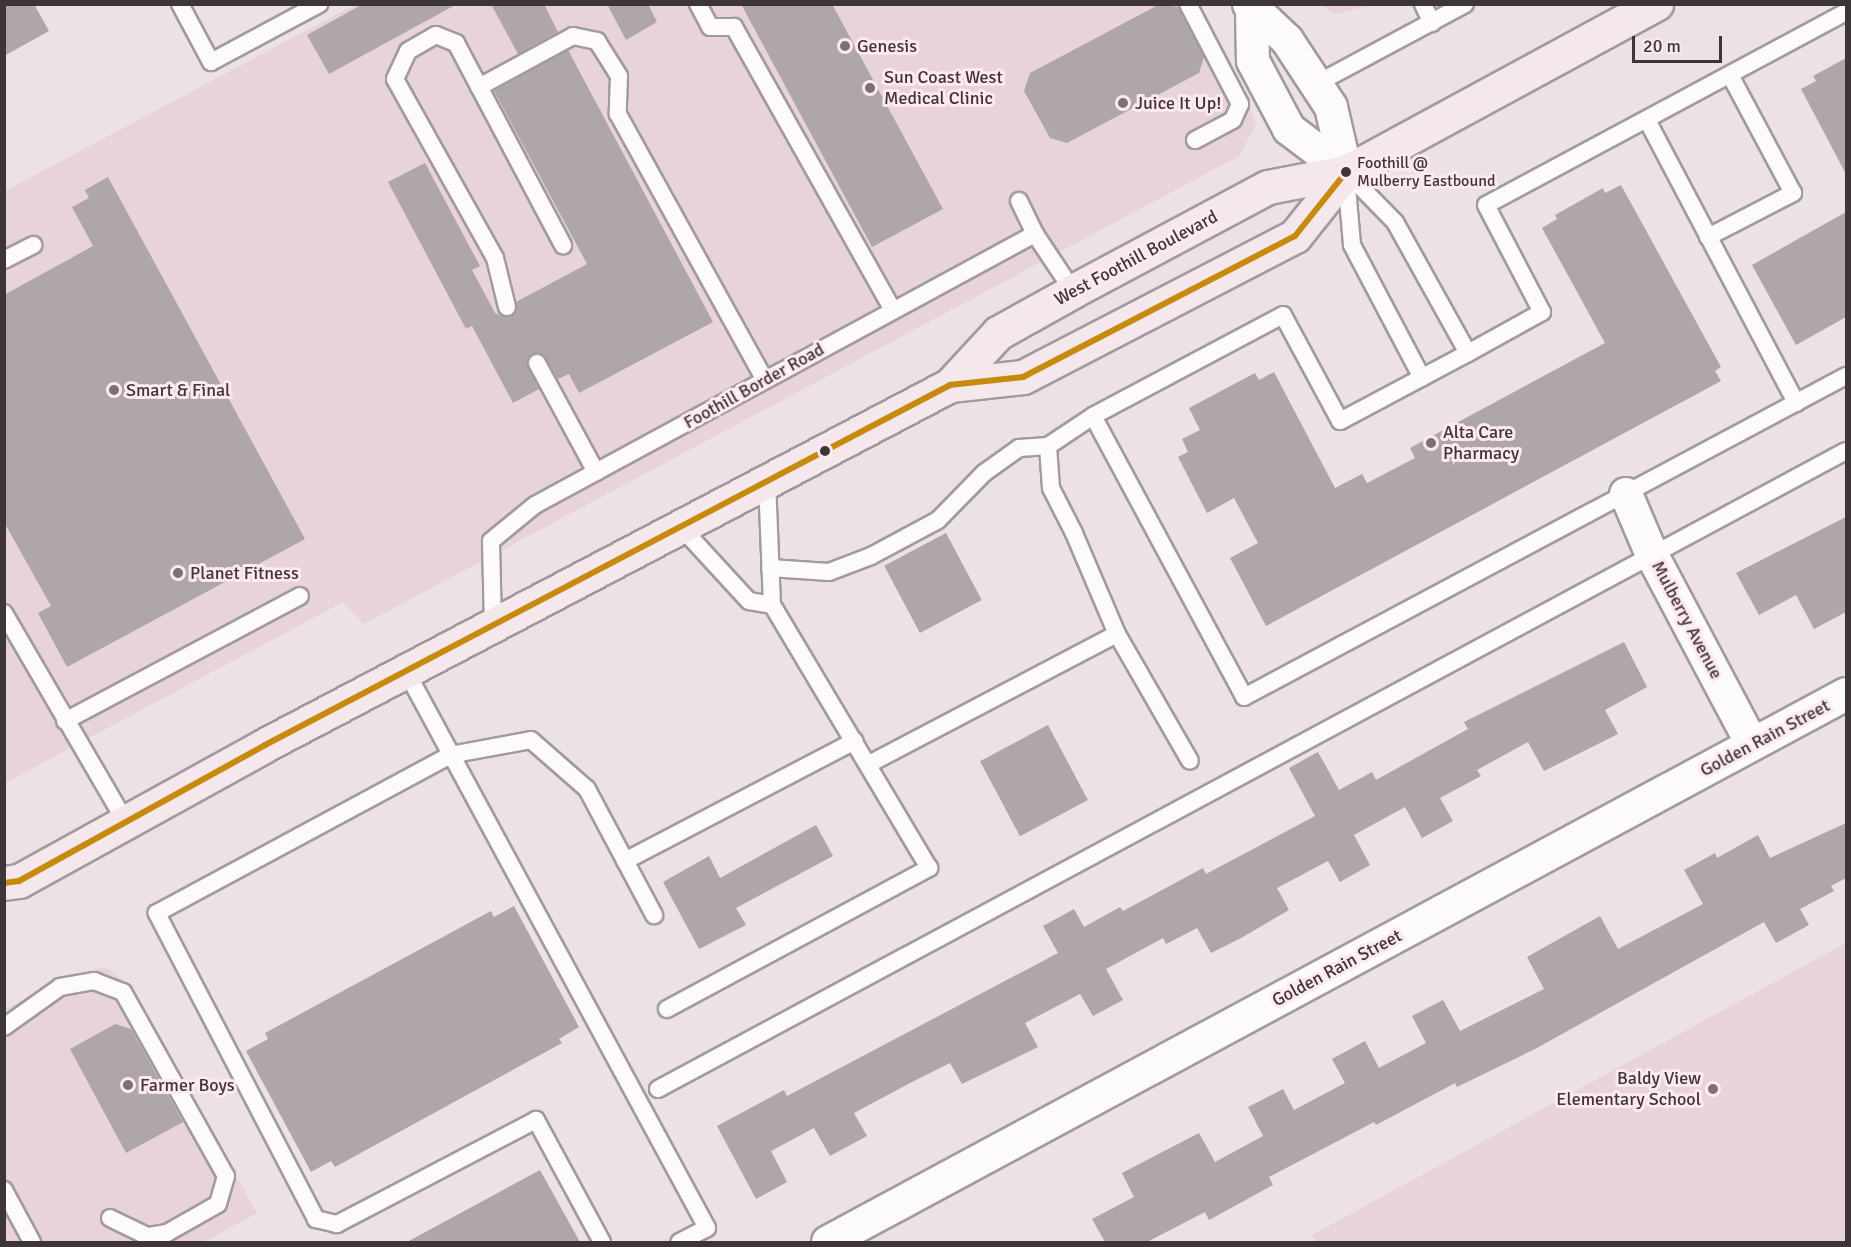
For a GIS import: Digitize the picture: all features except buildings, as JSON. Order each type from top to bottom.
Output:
[{"type":"main road","name":"West Foothill Boulevard","points":[[9,888],[125,822],[679,525],[950,385],[998,333],[1073,291],[1268,187],[1346,172],[1656,4]]},
{"type":"main road","name":"West Foothill Boulevard","points":[[950,385],[1023,377],[1295,236],[1346,172]]},
{"type":"street","points":[[1251,7],[1253,61],[1289,129],[1346,172]]},
{"type":"street","points":[[1251,7],[1287,40],[1331,107],[1346,172]]},
{"type":"street","name":"Mulberry Avenue","points":[[1626,494],[1652,555],[1752,744]]},
{"type":"street","name":"Golden Rain Street","points":[[828,1242],[1846,694]]},
{"type":"lane","points":[[180,4],[211,62],[320,4]]},
{"type":"lane","points":[[698,4],[710,27],[734,27],[893,310]]},
{"type":"lane","points":[[1188,4],[1240,104],[1233,120],[1195,140]]},
{"type":"lane","points":[[1423,4],[1432,23]]},
{"type":"lane","points":[[1316,84],[1465,4]]},
{"type":"lane","points":[[770,568],[829,573],[871,556],[938,520],[984,473],[1019,448],[1048,446],[1093,416],[1282,315],[1340,421],[1542,312],[1486,205],[1846,12]]},
{"type":"lane","points":[[507,307],[495,258],[394,79],[408,51],[436,35],[456,43],[563,245]]},
{"type":"lane","points":[[479,87],[573,36],[597,40],[619,76],[618,114],[765,380]]},
{"type":"lane","points":[[1708,237],[1793,192],[1730,75]]},
{"type":"lane","points":[[1647,120],[1797,403]]},
{"type":"lane","points":[[1346,172],[1395,222],[1468,353]]},
{"type":"lane","points":[[1346,172],[1352,245],[1422,378]]},
{"type":"lane","points":[[1019,201],[1035,234],[1073,291]]},
{"type":"lane","name":"Foothill Border Road","points":[[493,625],[491,541],[535,505],[1035,234]]},
{"type":"lane","points":[[4,260],[33,244]]},
{"type":"lane","points":[[537,363],[596,472]]},
{"type":"lane","points":[[1093,416],[1244,697],[1846,375]]},
{"type":"lane","points":[[1048,446],[1051,488],[1074,533],[1118,634],[1190,761]]},
{"type":"lane","points":[[658,1089],[1846,451]]},
{"type":"lane","points":[[667,1009],[929,868],[772,605],[766,479]]},
{"type":"lane","points":[[679,525],[749,601],[772,605]]},
{"type":"lane","points":[[65,720],[300,596]]},
{"type":"lane","points":[[4,613],[125,822]]},
{"type":"lane","points":[[869,764],[1118,634]]},
{"type":"lane","points":[[406,671],[707,1228],[679,1242]]},
{"type":"lane","points":[[602,1242],[536,1120],[337,1224],[316,1220],[157,913],[450,755],[531,740],[587,789],[654,915]]},
{"type":"lane","points":[[625,861],[855,741]]},
{"type":"lane","points":[[4,1027],[60,987],[94,981],[123,992],[226,1176],[218,1204],[167,1233],[147,1236],[110,1218]]},
{"type":"lane","points":[[4,1190],[32,1242]]},
{"type":"shaded area","points":[[354,5],[1198,5],[1245,94],[1256,125],[1239,156],[364,624],[343,602],[5,783],[5,191]]},
{"type":"shaded area","points":[[1321,5],[1373,5],[1335,14]]},
{"type":"shaded area","name":"Baldy View Elementary School","points":[[1846,943],[1846,1242],[1316,1242],[1312,1235]]},
{"type":"shaded area","points":[[105,967],[130,985],[257,1213],[204,1242],[5,1242],[4,1010],[62,977]]},
{"type":"transit line","points":[[4,883],[19,881],[265,745],[950,385],[1023,377],[1295,236],[1346,172]]},
{"type":"place","name":"Genesis","points":[[845,46]]},
{"type":"place","name":"Sun Coast West Medical Clinic","points":[[870,88]]},
{"type":"place","name":"Juice It Up!","points":[[1123,103]]},
{"type":"place","name":"Foothill @ Mulberry Eastbound","points":[[1346,172]]},
{"type":"place","name":"Smart & Final","points":[[114,390]]},
{"type":"place","name":"Alta Care Pharmacy","points":[[1431,443]]},
{"type":"place","name":"Planet Fitness","points":[[178,573]]},
{"type":"place","name":"Farmer Boys","points":[[128,1085]]},
{"type":"place","name":"Baldy View Elementary School","points":[[1713,1089]]}]
